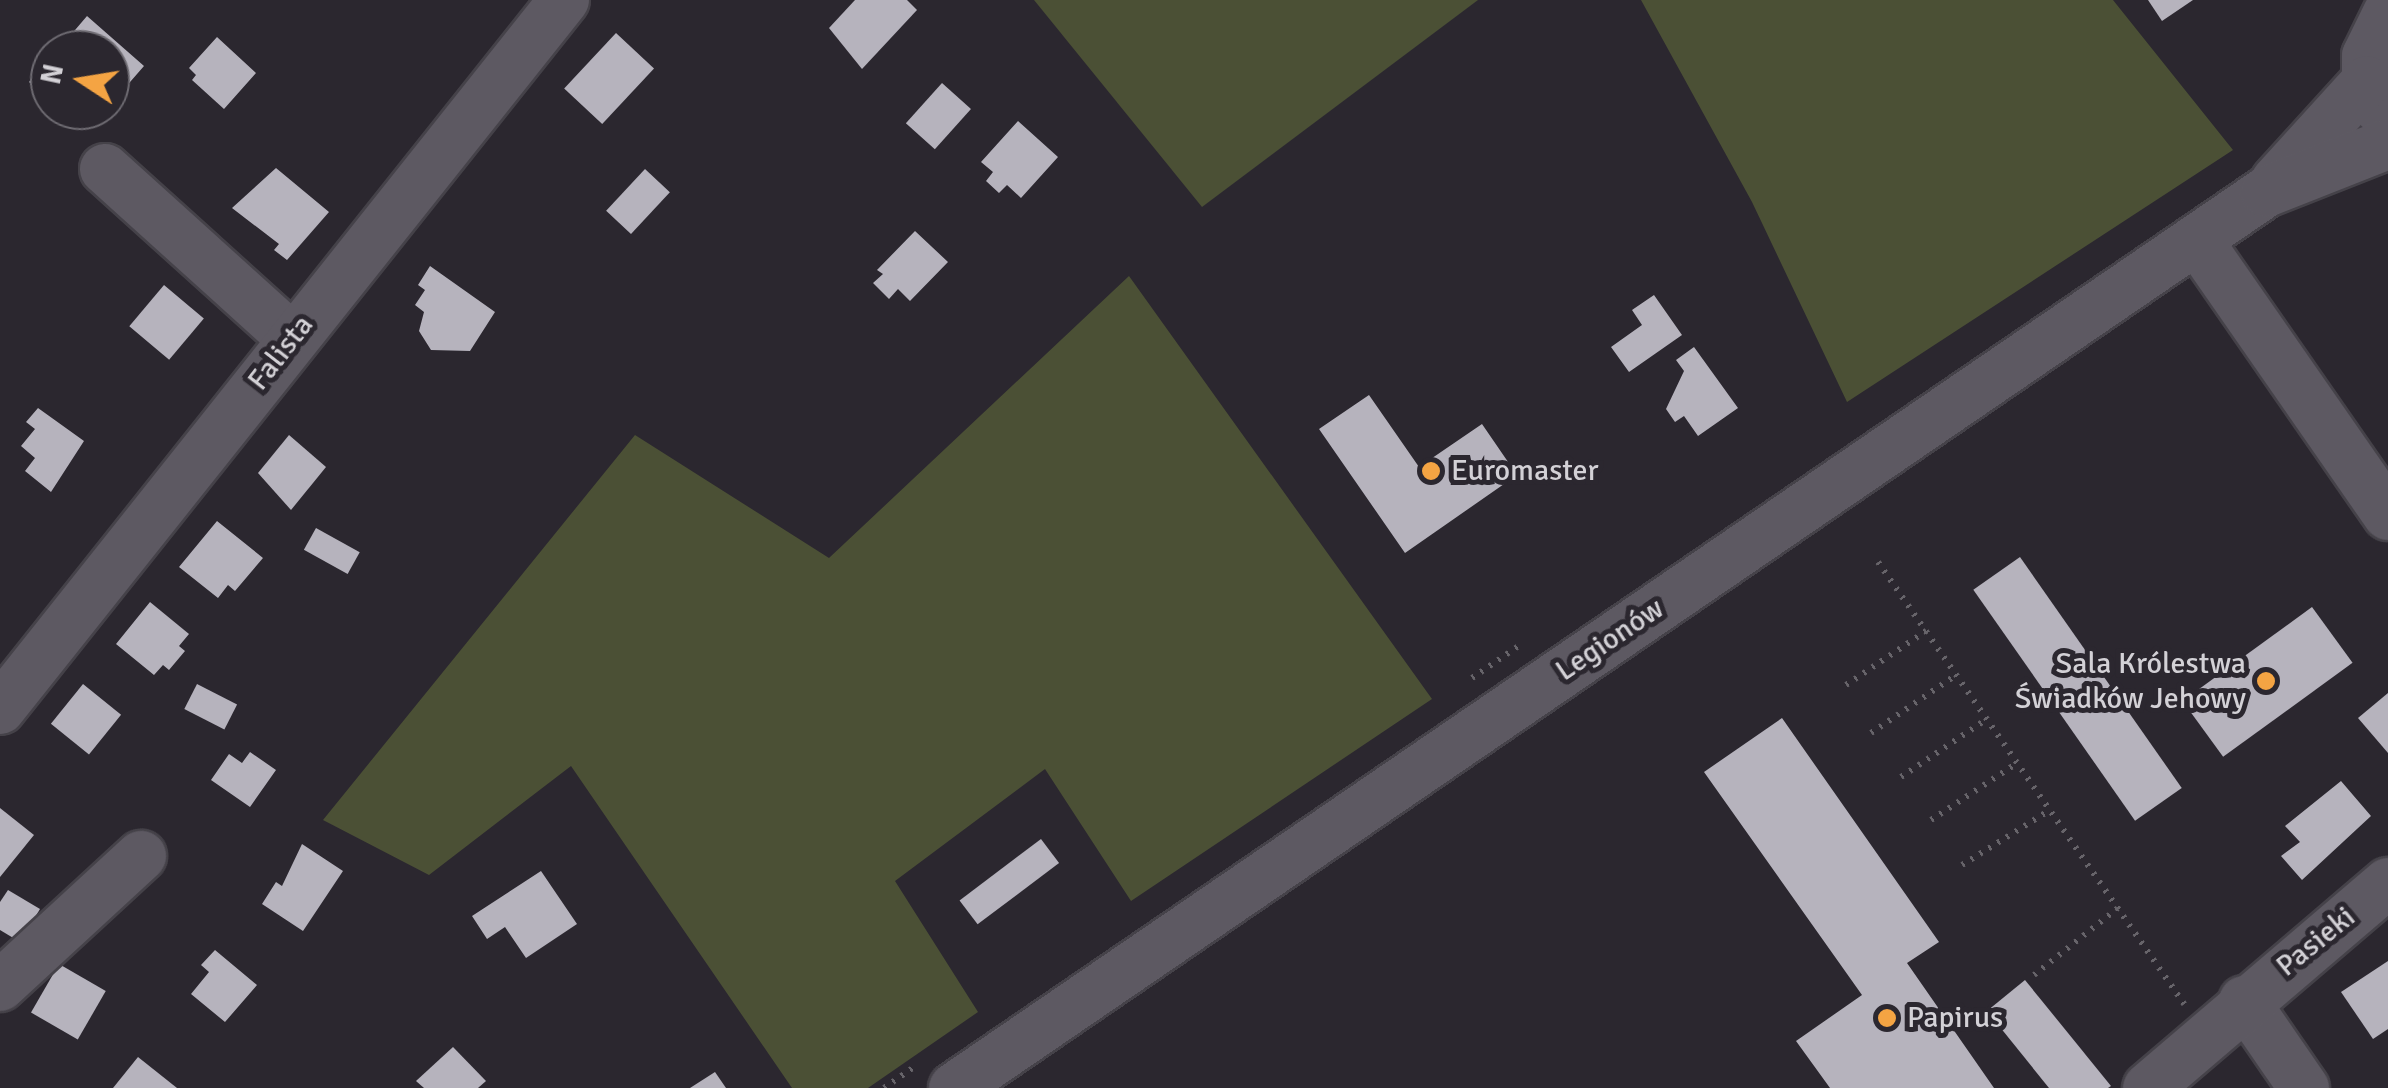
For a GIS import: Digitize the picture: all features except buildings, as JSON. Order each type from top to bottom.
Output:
[{"type":"street","name":"Falista","points":[[8,682],[564,0]]},
{"type":"street","points":[[2378,100],[2373,34],[2387,13],[2386,0]]},
{"type":"street","name":"Legionów","points":[[954,1088],[2197,240],[2266,192],[2378,100]]},
{"type":"street","name":"Legionów","points":[[2266,192],[2388,144]]},
{"type":"street","points":[[105,169],[292,338]]},
{"type":"street","points":[[2197,240],[2388,516]]},
{"type":"street","points":[[0,986],[141,856]]},
{"type":"street","name":"Pasieki","points":[[2148,1088],[2244,1001],[2388,883]]},
{"type":"street","points":[[2244,1001],[2304,1088]]},
{"type":"path","points":[[1878,562],[2195,1019]]},
{"type":"path","points":[[1846,685],[1926,631]]},
{"type":"path","points":[[1871,733],[1956,675]]},
{"type":"path","points":[[1901,776],[1987,719]]},
{"type":"path","points":[[1931,820],[2017,764]]},
{"type":"path","points":[[1962,866],[2050,810]]},
{"type":"path","points":[[2034,975],[2118,908]]},
{"type":"green space","points":[[1034,0],[1478,0],[1202,207]]},
{"type":"green space","points":[[1641,0],[2113,0],[2233,150],[1847,402],[1752,202]]},
{"type":"green space","points":[[1129,276],[1432,699],[1131,901],[1045,769],[895,881],[978,1012],[868,1088],[792,1088],[571,766],[429,875],[323,820],[635,435],[829,558]]},
{"type":"place","name":"Euromaster","points":[[1431,471]]},
{"type":"place","name":"Sala Królestwa Świadków Jehowy","points":[[2266,681]]},
{"type":"place","name":"Papirus","points":[[1887,1018]]}]
